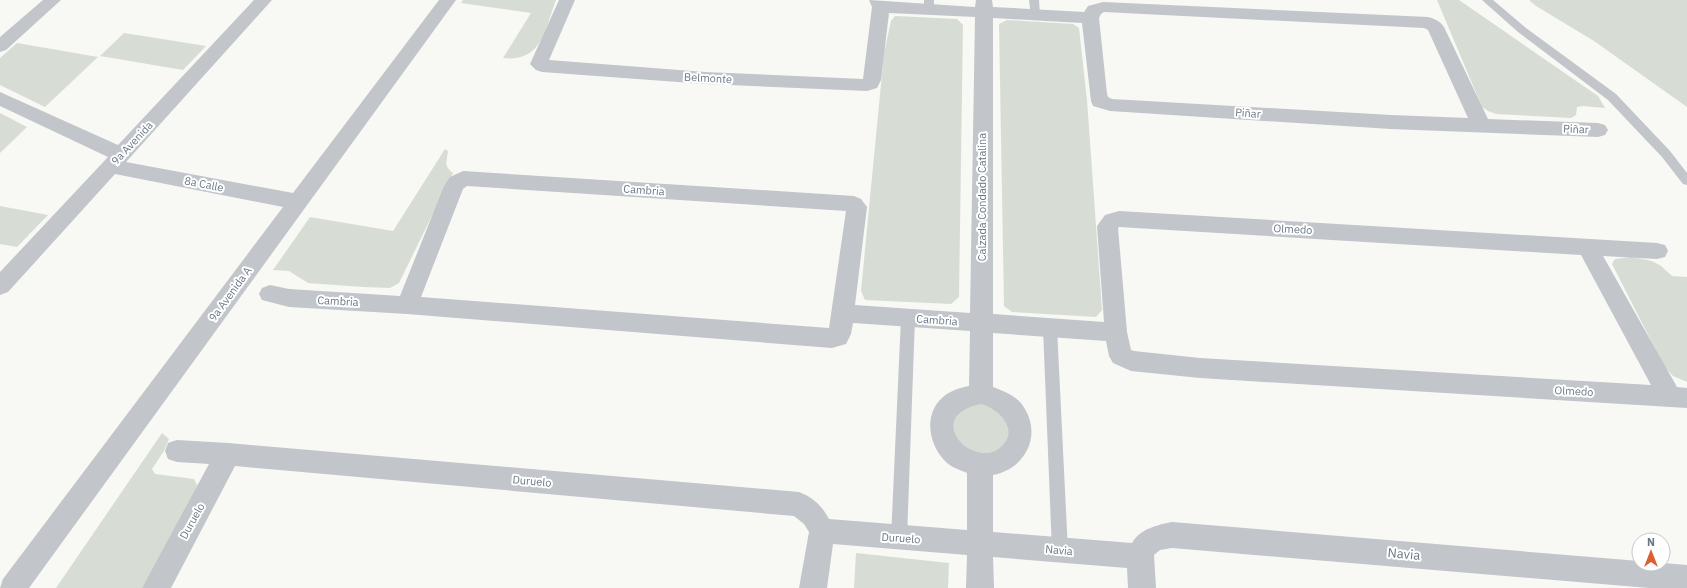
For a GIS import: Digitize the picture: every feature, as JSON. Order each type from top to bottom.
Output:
[{"type":"street","points":[[0,46],[53,0]]},
{"type":"street","name":"9a Avenida","points":[[0,286],[264,0]]},
{"type":"street","name":"9a Avenida A","points":[[13,588],[448,0]]},
{"type":"street","name":"Belmonte","points":[[567,0],[540,61],[539,64],[542,66],[698,78],[866,85],[870,84],[872,80],[879,4],[984,6]]},
{"type":"street","points":[[984,6],[1035,8],[1090,18],[1094,10],[1103,7],[1428,23],[1435,27],[1482,125]]},
{"type":"street","name":"Calzada Condado Catalina","points":[[981,394],[984,6]]},
{"type":"street","name":"Piñar","points":[[1090,18],[1098,94],[1100,101],[1105,104],[1391,122],[1598,130]]},
{"type":"street","name":"8a Calle","points":[[0,98],[116,160],[298,202]]},
{"type":"street","name":"Cambria","points":[[270,294],[289,298],[832,338],[838,337],[840,334],[857,207],[854,204],[463,178],[454,186],[407,306]]},
{"type":"street","name":"Olmedo","points":[[1657,251],[1119,219],[1112,221],[1107,226],[1116,332],[1121,356],[1131,361],[1200,368],[1679,397]]},
{"type":"street","name":"Olmedo","points":[[1587,247],[1679,397]]},
{"type":"street","name":"Cambria","points":[[843,313],[982,323]]},
{"type":"street","points":[[982,323],[1116,332]]},
{"type":"street","points":[[981,394],[999,400],[1013,411],[1021,432],[1019,443],[1014,452],[1004,460],[993,464],[980,465],[968,462],[956,456],[948,447],[942,436],[941,425],[943,414],[949,405],[958,399],[969,395],[981,394]]},
{"type":"street","name":"Duruelo","points":[[177,451],[228,454],[799,504],[814,515],[822,531],[980,544]]},
{"type":"street","name":"Duruelo","points":[[156,588],[228,454]]},
{"type":"street","points":[[980,465],[980,588]]},
{"type":"street","points":[[813,588],[822,531]]},
{"type":"street","name":"Navia","points":[[980,544],[1139,556],[1147,543],[1158,537],[1172,535],[1682,581]]},
{"type":"street","points":[[1139,556],[1142,588]]},
{"type":"lane","points":[[1487,0],[1522,30],[1612,97],[1666,154],[1687,181]]},
{"type":"lane","points":[[899,538],[908,318]]},
{"type":"lane","points":[[1050,328],[1060,550]]},
{"type":"shaded area","points":[[463,0],[556,0],[545,32],[534,49],[526,55],[516,58],[503,58],[531,13],[461,3]]},
{"type":"shaded area","points":[[1437,0],[1459,0],[1598,96],[1605,108],[1583,106],[1577,107],[1576,115],[1571,118],[1496,114],[1488,111],[1482,107]]},
{"type":"shaded area","points":[[1529,0],[1687,0],[1687,107],[1594,41],[1536,6]]},
{"type":"shaded area","points":[[895,16],[957,19],[963,25],[959,297],[951,304],[865,300],[861,291],[884,53],[891,21]]},
{"type":"shaded area","points":[[1007,20],[1073,24],[1079,28],[1087,100],[1102,310],[1096,317],[1012,312],[1004,306],[999,24]]},
{"type":"shaded area","points":[[124,33],[206,46],[183,70],[100,56]]},
{"type":"shaded area","points":[[17,43],[98,57],[45,107],[0,85],[0,58]]},
{"type":"shaded area","points":[[0,113],[27,127],[0,153]]},
{"type":"shaded area","points":[[445,149],[448,151],[448,168],[453,173],[399,283],[390,288],[308,283],[289,271],[273,270],[310,217],[393,231]]},
{"type":"shaded area","points":[[0,206],[48,215],[17,247],[0,244]]},
{"type":"shaded area","points":[[1632,257],[1652,261],[1661,266],[1672,276],[1687,277],[1687,382],[1673,376],[1664,366],[1612,264],[1615,259]]},
{"type":"shaded area","points":[[977,402],[995,406],[1011,427],[1008,443],[993,455],[972,454],[951,433],[954,415]]},
{"type":"shaded area","points":[[162,433],[169,439],[164,451],[152,469],[155,474],[194,479],[197,485],[194,497],[142,588],[56,588]]},
{"type":"shaded area","points":[[856,553],[949,563],[948,588],[854,588]]}]
